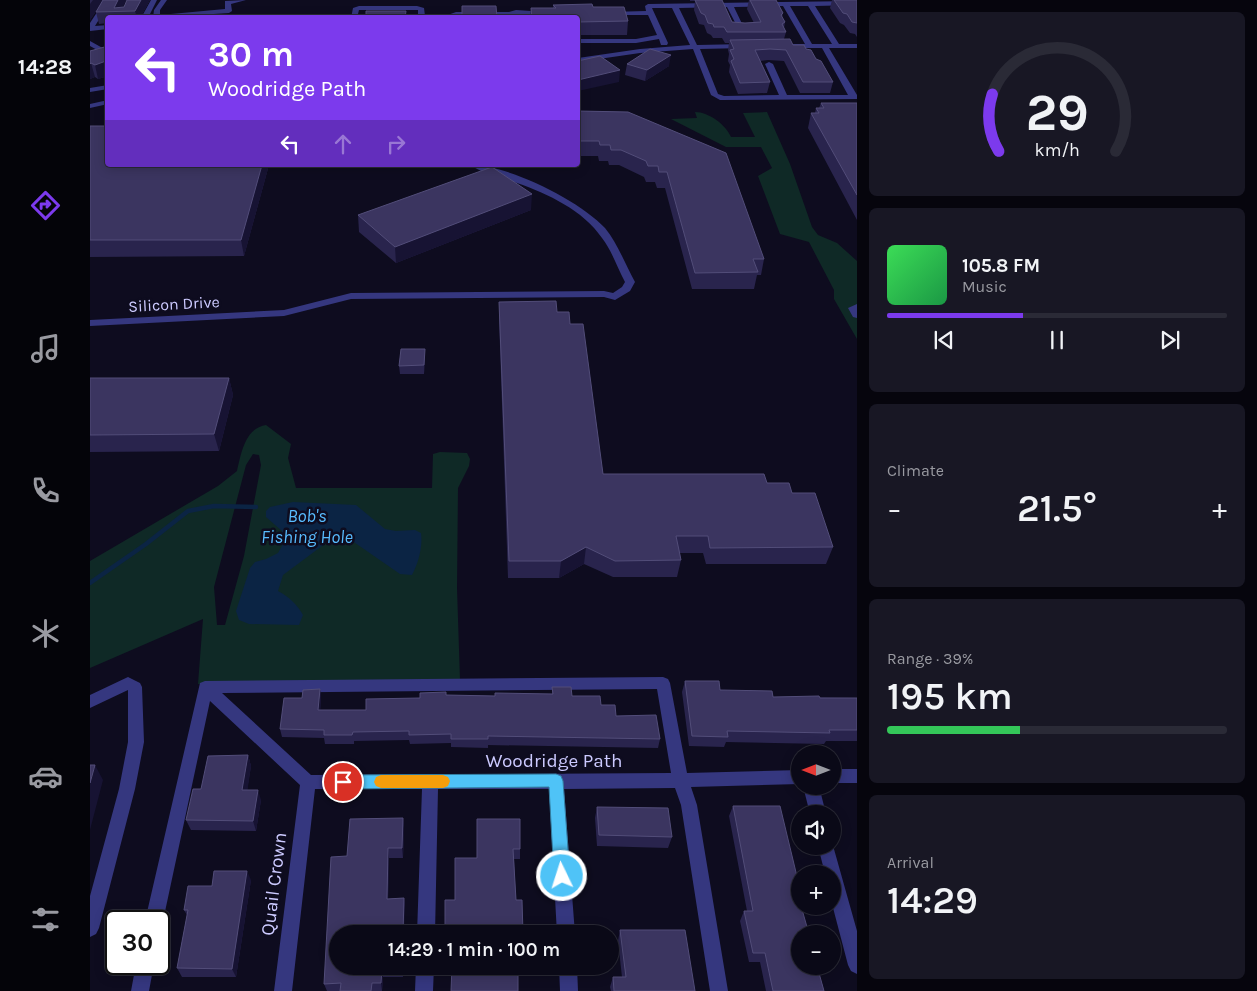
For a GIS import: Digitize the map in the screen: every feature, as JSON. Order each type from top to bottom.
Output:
[{"type":"street","points":[[90,29],[108,0]]},
{"type":"street","points":[[146,15],[154,0]]},
{"type":"street","points":[[156,15],[157,10],[164,0]]},
{"type":"street","points":[[180,15],[229,11],[227,2],[243,0]]},
{"type":"street","points":[[603,14],[648,6],[857,3]]},
{"type":"street","points":[[729,4],[742,30]]},
{"type":"street","points":[[785,4],[810,46]]},
{"type":"street","points":[[810,4],[837,46]]},
{"type":"street","points":[[674,5],[694,46],[699,52],[715,94],[723,98],[855,97]]},
{"type":"street","points":[[648,6],[666,48]]},
{"type":"street","points":[[354,15],[355,9],[359,8],[417,8],[422,9],[421,15]]},
{"type":"street","points":[[512,15],[516,12],[556,14]]},
{"type":"street","points":[[454,15],[483,15]]},
{"type":"street","points":[[90,29],[105,27]]},
{"type":"street","points":[[580,41],[636,41],[661,37]]},
{"type":"street","points":[[90,43],[105,50]]},
{"type":"street","points":[[580,60],[609,54],[666,48],[750,46]]},
{"type":"street","points":[[778,46],[837,46],[856,48]]},
{"type":"street","points":[[824,46],[855,97]]},
{"type":"street","points":[[90,56],[105,51]]},
{"type":"street","points":[[768,64],[784,97]]},
{"type":"street","points":[[90,90],[105,88]]},
{"type":"street","points":[[90,106],[105,103]]},
{"type":"street","points":[[480,167],[496,173],[504,167]]},
{"type":"street","name":"Silicon Drive","points":[[90,323],[284,313],[351,296],[604,294],[615,297],[626,289],[630,282],[603,232],[588,217],[564,200],[536,187],[496,173]]},
{"type":"street","points":[[857,307],[853,308],[857,315]]},
{"type":"street","points":[[90,702],[128,683],[134,687],[136,742],[127,789],[90,928]]},
{"type":"street","points":[[205,687],[663,683],[680,780],[689,805],[719,991]]},
{"type":"street","points":[[205,687],[308,782]]},
{"type":"street","points":[[156,910],[205,687]]},
{"type":"street","points":[[841,776],[857,776]]},
{"type":"street","name":"Woodridge Path","points":[[308,782],[680,780],[791,777]]},
{"type":"street","points":[[426,925],[430,781]]},
{"type":"street","points":[[556,781],[565,925]]},
{"type":"street","name":"Quail Crown","points":[[283,991],[308,782]]},
{"type":"street","points":[[828,855],[857,965]]},
{"type":"street","points":[[140,991],[143,975]]},
{"type":"street","points":[[424,991],[425,975]]},
{"type":"street","points":[[569,975],[570,991]]},
{"type":"green space","points":[[695,112],[706,114],[716,120],[729,132],[731,137],[755,137],[743,113],[767,112],[790,164],[812,227],[818,235],[837,243],[857,261],[857,339],[834,299],[834,290],[809,242],[780,234],[758,176],[772,168],[761,147],[726,147],[671,119],[697,118]]},
{"type":"green space","points":[[266,425],[291,444],[288,458],[296,488],[432,488],[433,454],[440,452],[467,453],[470,459],[469,466],[458,488],[457,588],[460,680],[198,684],[203,619],[90,668],[90,561],[218,486],[237,471],[245,443],[253,431]],"holes":[[[253,454],[259,455],[261,465],[244,556],[225,625],[217,625],[214,587],[246,465]]]},
{"type":"water","name":"Bob's Fishing Hole","points":[[293,502],[356,505],[385,529],[396,531],[415,530],[421,533],[419,555],[412,575],[400,574],[348,538],[326,543],[283,575],[278,591],[292,601],[301,611],[303,615],[299,625],[249,624],[239,620],[236,611],[250,568],[255,562],[278,553],[284,542],[282,531],[266,517],[266,511],[270,507]]},
{"type":"building","points":[[103,0],[118,0],[114,8],[124,7],[127,0],[141,0],[135,11],[96,12]]},
{"type":"building","points":[[695,0],[722,0],[732,22],[745,23],[761,22],[750,0],[776,0],[783,13],[781,15],[785,22],[782,24],[786,32],[727,32],[724,27],[714,27],[713,24],[708,23]]},
{"type":"building","points":[[834,0],[857,0],[857,23],[852,22],[847,14],[843,13]]},
{"type":"building","points":[[592,4],[593,7],[624,7],[628,21],[580,22],[580,15],[532,15],[531,8],[556,8],[553,5]]},
{"type":"building","points":[[462,6],[496,6],[497,15],[462,15]]},
{"type":"building","points":[[366,11],[406,11],[405,15],[366,15]]},
{"type":"building","points":[[790,39],[793,45],[804,45],[806,49],[811,50],[816,59],[821,61],[833,82],[803,82],[786,50],[770,49],[755,50],[770,82],[740,83],[731,61],[734,59],[730,50],[734,49],[730,40]]},
{"type":"building","points":[[105,47],[105,61],[95,65],[90,64],[90,51]]},
{"type":"building","points":[[650,49],[671,55],[647,70],[627,64]]},
{"type":"building","points":[[600,56],[620,70],[580,80],[580,61]]},
{"type":"building","points":[[821,103],[857,103],[857,195],[811,113],[819,113],[816,108],[824,108]]},
{"type":"building","points":[[580,111],[628,112],[726,153],[764,259],[753,259],[758,272],[695,273],[667,172],[659,172],[658,166],[648,166],[646,161],[621,150],[611,150],[610,145],[600,145],[599,141],[580,141]]},
{"type":"building","points":[[90,126],[105,126],[105,167],[261,167],[241,240],[90,240]]},
{"type":"building","points":[[492,167],[532,194],[395,247],[358,215]]},
{"type":"building","points":[[556,301],[557,312],[569,312],[570,324],[583,324],[603,474],[764,474],[767,483],[789,483],[792,493],[815,493],[833,547],[710,548],[708,536],[676,536],[681,560],[615,561],[586,547],[561,561],[509,561],[499,302]]},
{"type":"building","points":[[401,349],[425,349],[424,365],[399,366]]},
{"type":"building","points":[[90,378],[229,378],[214,434],[90,435]]},
{"type":"building","points":[[685,681],[719,681],[720,690],[772,691],[773,697],[819,696],[820,698],[857,698],[857,730],[829,730],[830,733],[727,731],[728,737],[692,736]]},
{"type":"building","points":[[552,687],[571,687],[572,696],[600,696],[601,705],[615,705],[616,716],[656,715],[660,739],[488,736],[488,739],[451,739],[451,734],[409,735],[409,731],[353,732],[352,735],[324,735],[324,730],[280,729],[284,698],[302,698],[303,690],[320,689],[318,710],[366,710],[366,699],[420,698],[420,693],[446,692],[446,695],[495,696],[495,693],[553,694]]},
{"type":"building","points":[[248,755],[242,790],[258,790],[253,821],[186,820],[193,789],[201,789],[208,756]]},
{"type":"building","points":[[90,765],[95,765],[90,783]]},
{"type":"building","points":[[733,806],[780,806],[794,865],[791,865],[791,915],[804,915],[806,925],[791,925],[791,975],[820,975],[824,991],[773,991],[765,953],[753,953],[744,911],[753,911]]},
{"type":"building","points":[[597,807],[668,808],[672,837],[599,835]]},
{"type":"building","points":[[403,818],[402,848],[388,848],[387,899],[404,898],[403,925],[329,925],[329,975],[382,975],[381,983],[372,983],[371,991],[340,991],[341,983],[324,984],[331,857],[347,856],[350,819]]},
{"type":"building","points":[[477,819],[520,819],[520,849],[513,849],[516,900],[522,900],[523,925],[445,925],[445,900],[455,900],[455,858],[477,858]]},
{"type":"building","points":[[214,871],[247,871],[232,969],[177,968],[188,910],[184,910],[188,886],[212,886]]},
{"type":"building","points":[[620,930],[685,930],[695,991],[614,991],[613,977],[626,977]]},
{"type":"building","points":[[452,975],[518,975],[518,991],[451,991]]},
{"type":"waterway","points":[[90,583],[146,544],[188,511],[214,506],[256,507]]},
{"type":"slow traffic","points":[[381,782],[443,781]]},
{"type":"route","points":[[343,782],[556,781],[562,876]]}]
